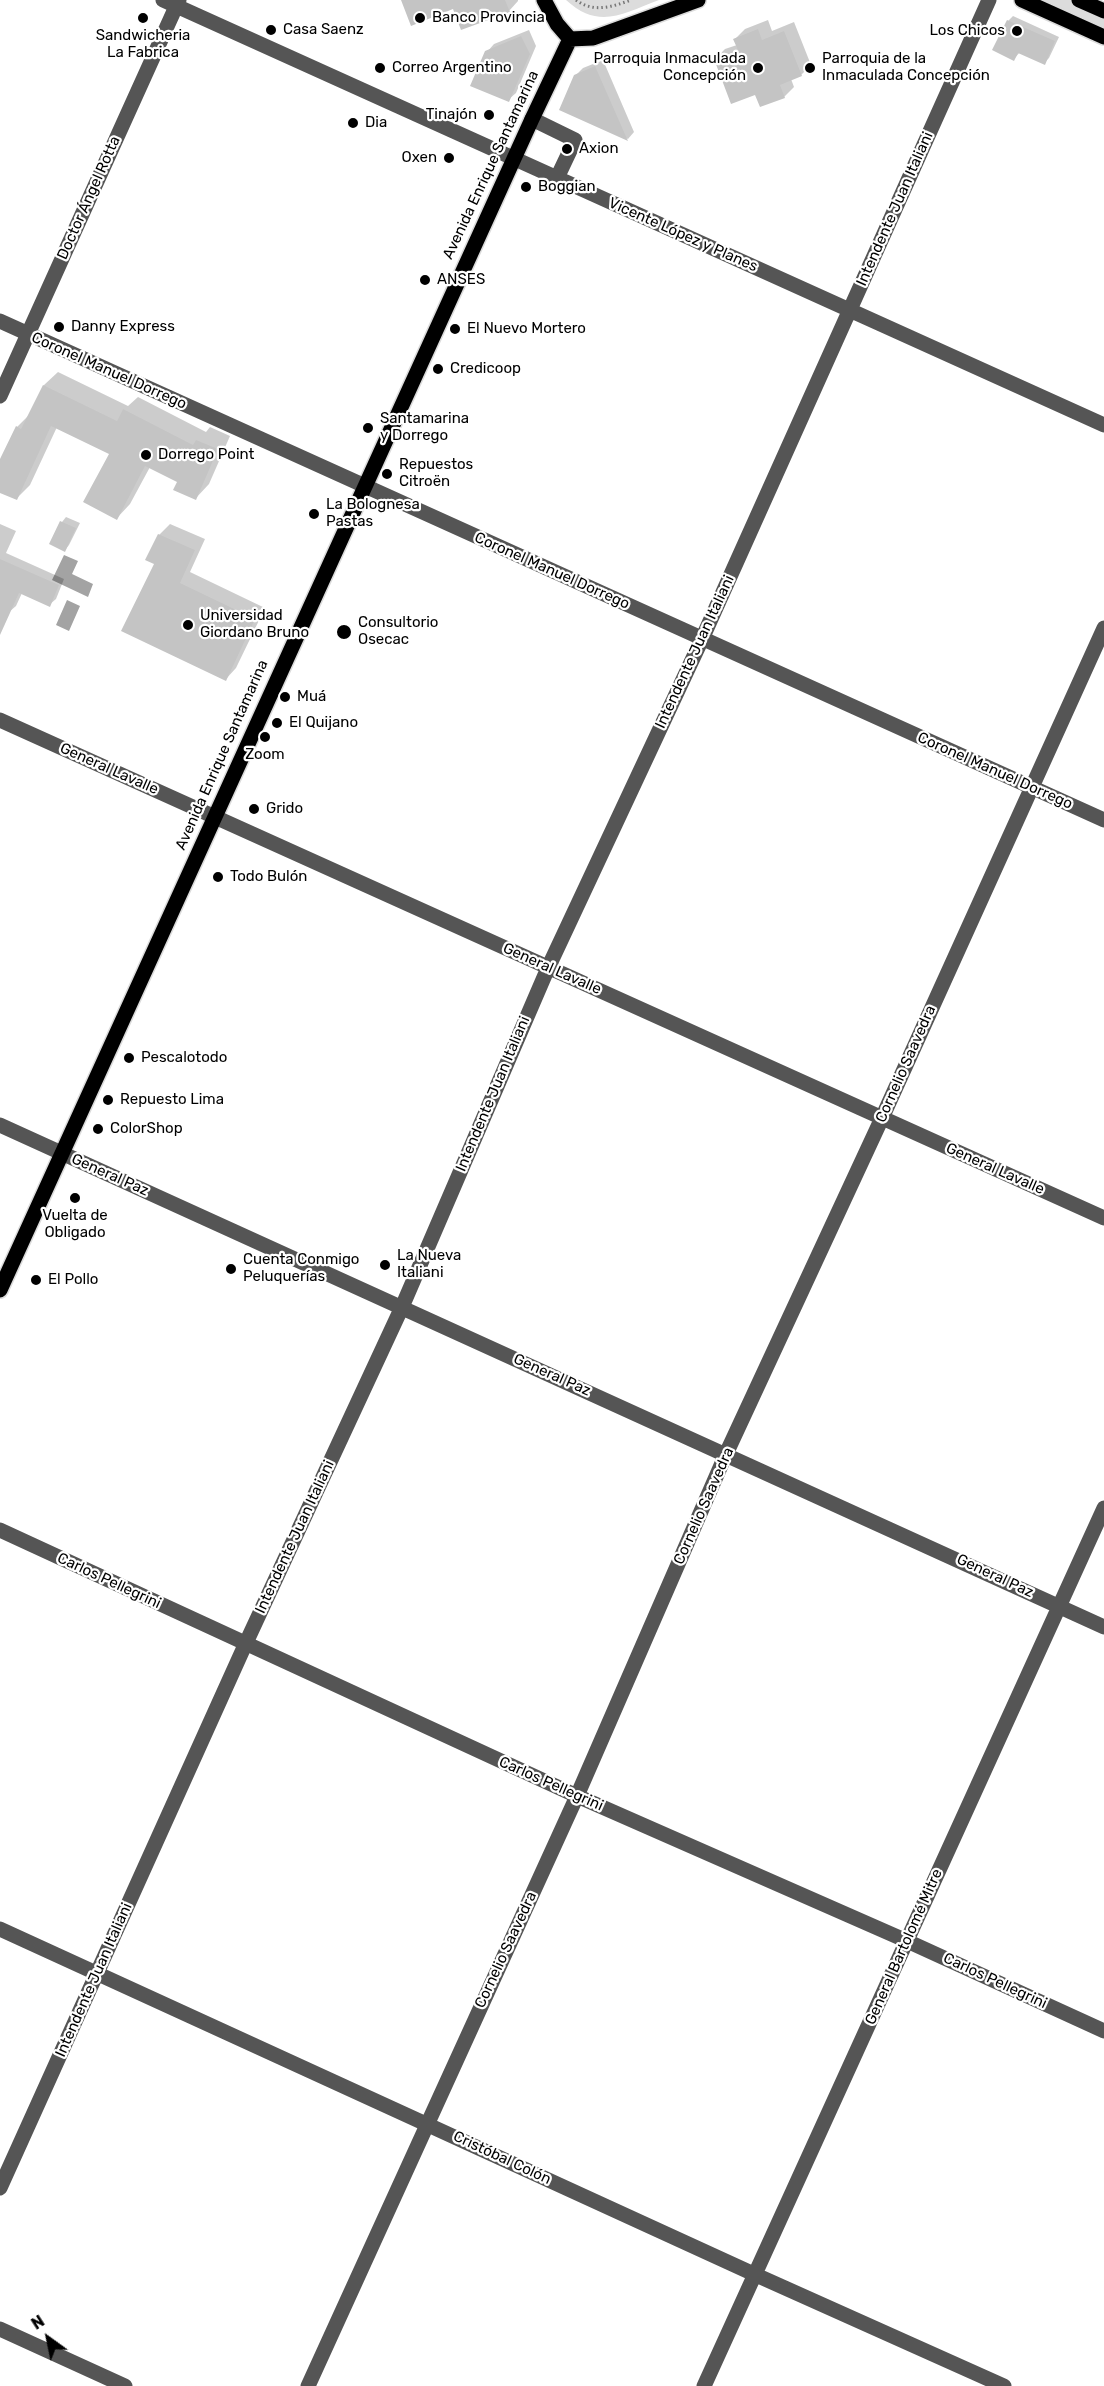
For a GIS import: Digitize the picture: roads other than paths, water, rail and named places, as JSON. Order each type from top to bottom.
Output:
[{"type":"main road","points":[[544,0],[556,24],[570,39],[593,38],[698,0]]},
{"type":"main road","points":[[1022,0],[1104,37]]},
{"type":"main road","points":[[1079,0],[1104,11]]},
{"type":"main road","name":"Avenida Enrique Santamarina","points":[[0,1290],[364,486],[570,39]]},
{"type":"street","name":"Intendente Juan Italiani","points":[[0,2188],[245,1645],[402,1307],[548,968],[702,639],[989,0]]},
{"type":"street","name":"Vicente López y Planes","points":[[173,2],[1104,425]]},
{"type":"street","name":"Doctor Ángel Rotta","points":[[0,396],[173,2]]},
{"type":"street","points":[[532,119],[575,140],[557,178]]},
{"type":"street","name":"Coronel Manuel Dorrego","points":[[0,321],[1104,820]]},
{"type":"street","name":"Cornelio Saavedra","points":[[308,2386],[577,1796],[726,1454],[882,1118],[1104,628]]},
{"type":"street","name":"General Lavalle","points":[[0,720],[1104,1218]]},
{"type":"street","name":"General Paz","points":[[0,1125],[1104,1627]]},
{"type":"street","name":"General Bartolomé Mitre","points":[[705,2386],[1104,1508]]},
{"type":"street","name":"Carlos Pellegrini","points":[[0,1530],[245,1645],[577,1796],[907,1941],[1104,2031]]},
{"type":"street","name":"Cristóbal Colón","points":[[0,1929],[1004,2386]]},
{"type":"street","points":[[0,2329],[125,2386]]},
{"type":"place","name":"Sandwicheria La Fabrica","points":[[143,18]]},
{"type":"place","name":"Banco Provincia","points":[[420,18]]},
{"type":"place","name":"Casa Saenz","points":[[271,30]]},
{"type":"place","name":"Los Chicos","points":[[1017,31]]},
{"type":"place","name":"Correo Argentino","points":[[380,68]]},
{"type":"place","name":"Parroquia Inmaculada Concepción","points":[[758,68]]},
{"type":"place","name":"Parroquia de la Inmaculada Concepción","points":[[810,68]]},
{"type":"place","name":"Tinajón","points":[[489,115]]},
{"type":"place","name":"Dia","points":[[353,123]]},
{"type":"place","name":"Axion","points":[[567,149]]},
{"type":"place","name":"Oxen","points":[[449,158]]},
{"type":"place","name":"Boggian","points":[[526,187]]},
{"type":"place","name":"ANSES","points":[[425,280]]},
{"type":"place","name":"Danny Express","points":[[59,327]]},
{"type":"place","name":"El Nuevo Mortero","points":[[455,329]]},
{"type":"place","name":"Credicoop","points":[[438,369]]},
{"type":"place","name":"Santamarina y Dorrego","points":[[368,428]]},
{"type":"place","name":"Dorrego Point","points":[[146,455]]},
{"type":"place","name":"Repuestos Citroën","points":[[387,474]]},
{"type":"place","name":"La Bolognesa Pastas","points":[[314,514]]},
{"type":"place","name":"Universidad Giordano Bruno","points":[[188,625]]},
{"type":"place","name":"Consultorio Osecac","points":[[344,632]]},
{"type":"place","name":"Muá","points":[[285,697]]},
{"type":"place","name":"El Quijano","points":[[277,723]]},
{"type":"place","name":"Zoom","points":[[265,737]]},
{"type":"place","name":"Grido","points":[[254,809]]},
{"type":"place","name":"Todo Bulón","points":[[218,877]]},
{"type":"place","name":"Pescalotodo","points":[[129,1058]]},
{"type":"place","name":"Repuesto Lima","points":[[108,1100]]},
{"type":"place","name":"ColorShop","points":[[98,1129]]},
{"type":"place","name":"Vuelta de Obligado","points":[[75,1198]]},
{"type":"place","name":"La Nueva Italiani","points":[[385,1265]]},
{"type":"place","name":"Cuenta Conmigo Peluquerías","points":[[231,1269]]},
{"type":"place","name":"El Pollo","points":[[36,1280]]}]
